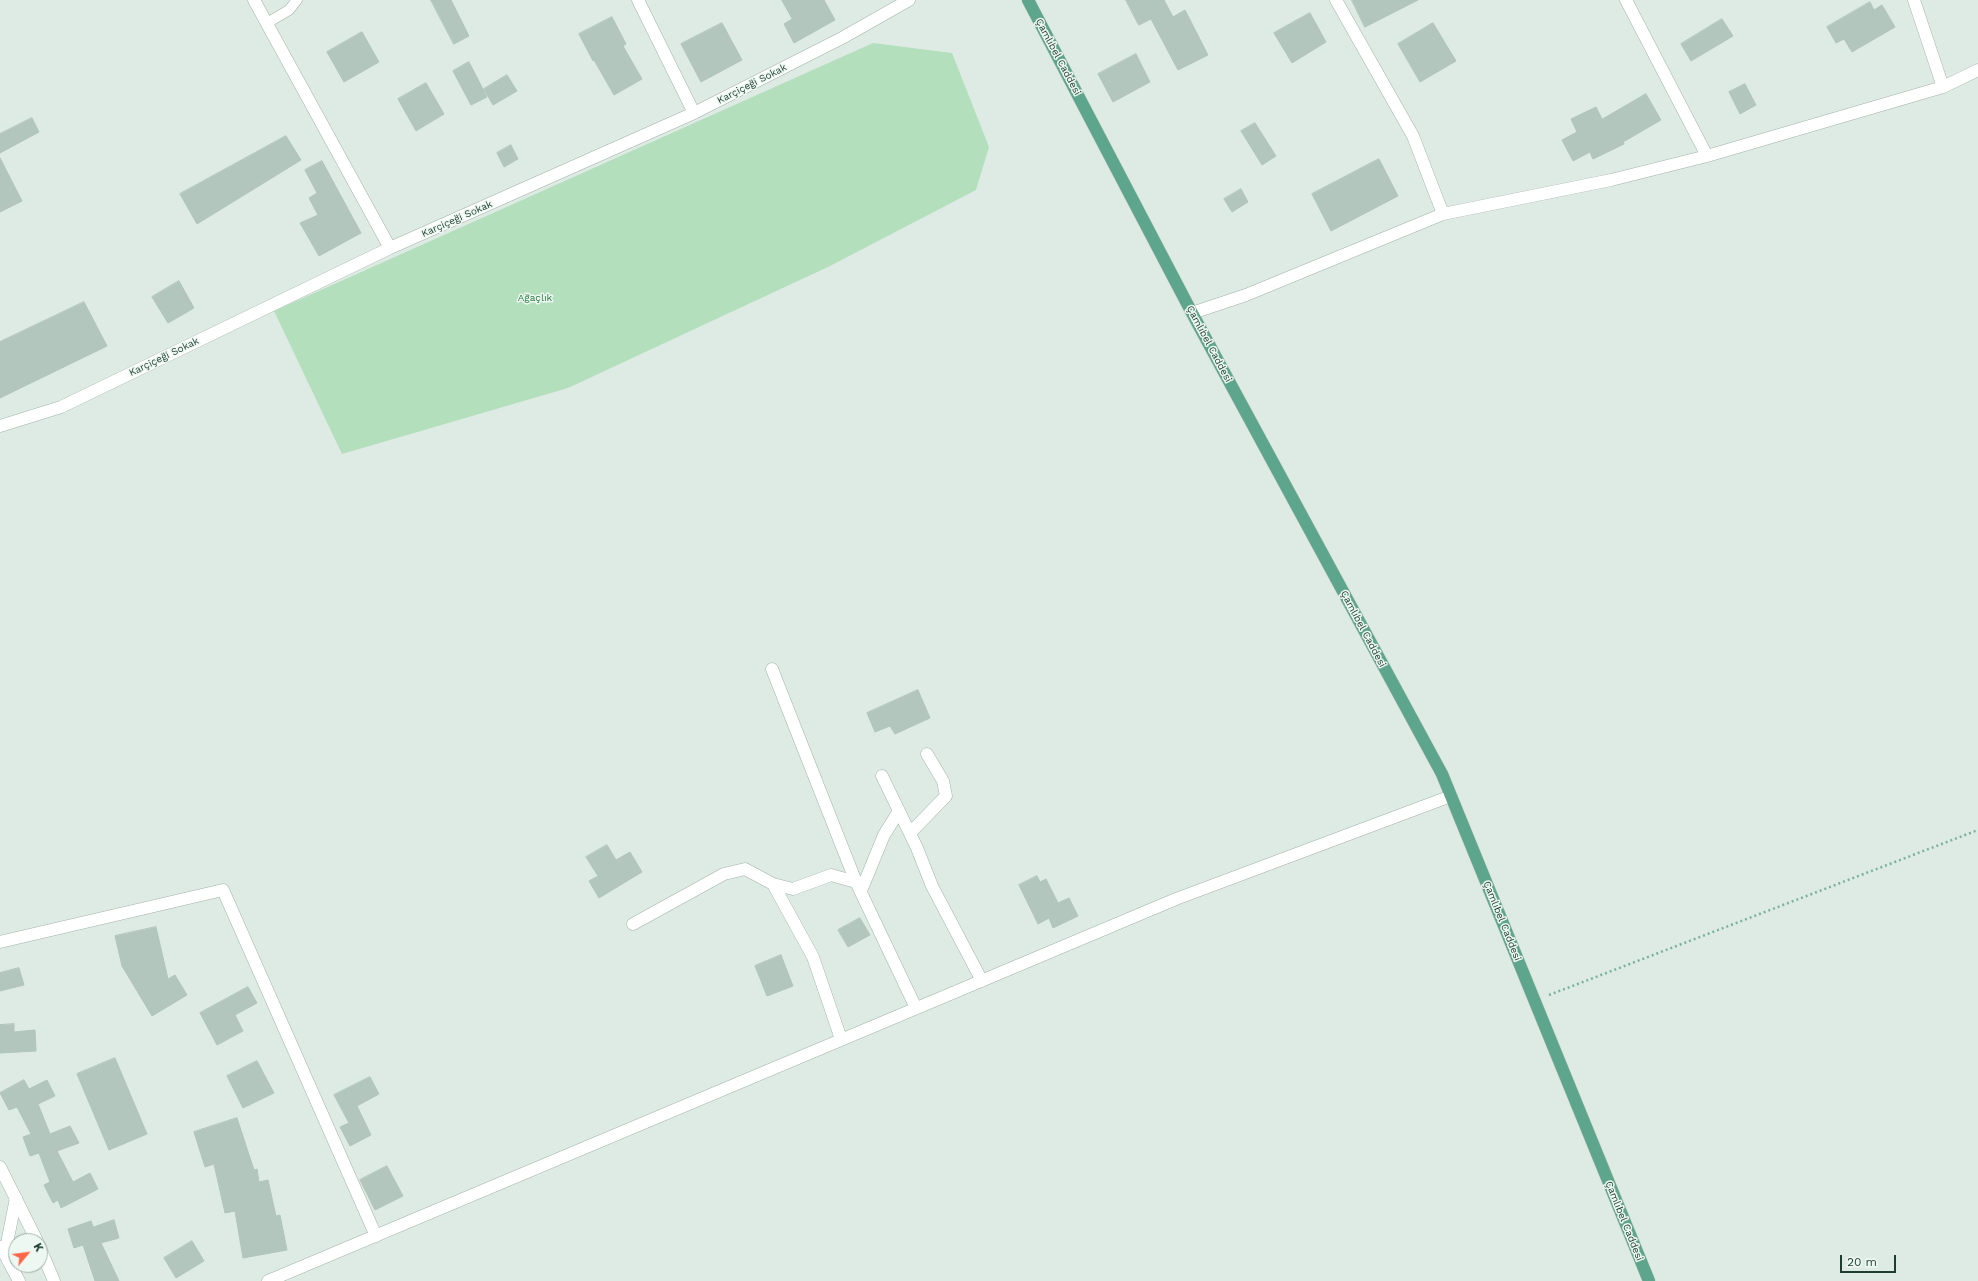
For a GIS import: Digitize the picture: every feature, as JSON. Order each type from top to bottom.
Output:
[{"type":"main road","name":"Çamlıbel Caddesi","points":[[1028,0],[1192,313],[1442,774],[1649,1281]]},
{"type":"street","points":[[254,0],[390,248]]},
{"type":"street","points":[[638,0],[694,114]]},
{"type":"street","name":"Karçiçeği Sokak","points":[[1,425],[61,406],[390,248],[694,114],[842,38],[909,0]]},
{"type":"street","points":[[1336,0],[1413,136],[1443,214]]},
{"type":"street","points":[[1626,0],[1707,156]]},
{"type":"street","points":[[1914,0],[1943,87]]},
{"type":"street","points":[[1192,313],[1246,295],[1443,214],[1611,180],[1707,156],[1943,87],[1978,70]]},
{"type":"street","points":[[772,669],[859,887],[916,1008]]},
{"type":"street","points":[[910,833],[946,796],[943,781],[927,754]]},
{"type":"street","points":[[882,776],[910,833],[932,886],[982,980]]},
{"type":"street","points":[[268,1281],[1176,898],[1451,796]]},
{"type":"street","points":[[859,887],[884,835],[899,811]]},
{"type":"street","points":[[633,924],[724,874],[745,869],[773,884],[793,889],[831,875],[859,887]]},
{"type":"street","points":[[773,884],[813,957],[841,1039]]},
{"type":"street","points":[[0,942],[223,890],[376,1236]]},
{"type":"street","points":[[0,1167],[33,1233]]},
{"type":"street","points":[[16,1198],[2,1249],[19,1281]]},
{"type":"street","points":[[48,1267],[54,1281]]},
{"type":"lane","points":[[267,23],[289,10],[298,0]]},
{"type":"path","points":[[1535,1001],[1978,830]]},
{"type":"green space","name":"Ağaçlık","points":[[873,43],[952,53],[989,147],[976,190],[830,266],[568,388],[342,454],[274,311]]},
{"type":"building","points":[[431,0],[451,0],[469,36],[454,44]]},
{"type":"building","points":[[782,0],[824,0],[835,20],[794,43],[784,24],[792,19]]},
{"type":"building","points":[[1126,0],[1164,0],[1173,17],[1185,10],[1208,55],[1178,70],[1151,19],[1139,25]]},
{"type":"building","points":[[1352,0],[1418,0],[1365,27]]},
{"type":"building","points":[[1870,2],[1874,10],[1882,5],[1895,27],[1852,52],[1844,39],[1836,43],[1827,27]]},
{"type":"building","points":[[1310,13],[1326,42],[1292,63],[1274,33]]},
{"type":"building","points":[[612,17],[626,44],[623,46],[642,79],[614,95],[594,60],[593,61],[579,34]]},
{"type":"building","points":[[1722,19],[1733,36],[1691,61],[1681,44]]},
{"type":"building","points":[[722,23],[742,60],[701,82],[681,44]]},
{"type":"building","points":[[1433,23],[1456,61],[1420,82],[1398,44]]},
{"type":"building","points":[[362,32],[379,62],[344,82],[327,52]]},
{"type":"building","points":[[1136,54],[1150,82],[1113,102],[1098,74]]},
{"type":"building","points":[[469,62],[487,97],[471,105],[453,71]]},
{"type":"building","points":[[507,75],[517,91],[493,105],[484,89]]},
{"type":"building","points":[[426,83],[444,114],[416,131],[398,99]]},
{"type":"building","points":[[1745,84],[1756,105],[1740,114],[1729,92]]},
{"type":"building","points":[[1646,94],[1661,120],[1623,142],[1624,144],[1593,159],[1590,152],[1573,161],[1562,140],[1577,132],[1571,119],[1596,107],[1602,119]]},
{"type":"building","points":[[32,118],[39,132],[0,153],[0,134]]},
{"type":"building","points":[[1255,123],[1276,156],[1262,165],[1241,131]]},
{"type":"building","points":[[286,136],[301,160],[197,224],[180,194]]},
{"type":"building","points":[[511,145],[518,159],[504,167],[497,153]]},
{"type":"building","points":[[0,158],[22,201],[0,212]]},
{"type":"building","points":[[1379,159],[1398,196],[1331,231],[1312,194]]},
{"type":"building","points":[[322,161],[361,233],[319,256],[300,223],[318,215],[309,198],[317,193],[305,170]]},
{"type":"building","points":[[1241,189],[1248,202],[1232,212],[1224,199]]},
{"type":"building","points":[[179,281],[194,308],[168,323],[152,297]]},
{"type":"building","points":[[84,302],[107,346],[0,398],[0,342]]},
{"type":"building","points":[[918,690],[930,718],[895,734],[890,726],[875,732],[867,713]]},
{"type":"building","points":[[607,845],[616,860],[630,852],[642,872],[599,898],[589,881],[598,876],[586,857]]},
{"type":"building","points":[[1037,876],[1040,882],[1046,879],[1058,903],[1069,898],[1078,916],[1053,928],[1049,918],[1038,924],[1019,885]]},
{"type":"building","points":[[860,918],[870,935],[848,947],[838,930]]},
{"type":"building","points":[[156,927],[168,979],[175,975],[187,995],[152,1016],[122,966],[115,936]]},
{"type":"building","points":[[781,955],[793,986],[767,996],[755,966]]},
{"type":"building","points":[[19,968],[24,985],[0,991],[0,973]]},
{"type":"building","points":[[248,987],[257,1003],[235,1015],[243,1031],[217,1045],[200,1013]]},
{"type":"building","points":[[14,1024],[14,1032],[35,1030],[36,1051],[0,1053],[0,1025]]},
{"type":"building","points":[[115,1058],[147,1134],[109,1150],[77,1074]]},
{"type":"building","points":[[257,1061],[274,1093],[243,1108],[227,1076]]},
{"type":"building","points":[[370,1077],[379,1094],[357,1106],[371,1135],[350,1146],[340,1127],[349,1123],[334,1095]]},
{"type":"building","points":[[24,1080],[29,1089],[47,1080],[55,1096],[38,1104],[50,1134],[70,1126],[79,1143],[57,1151],[73,1182],[90,1173],[98,1189],[61,1208],[58,1200],[53,1203],[44,1185],[50,1182],[39,1153],[30,1156],[23,1137],[31,1134],[17,1107],[9,1110],[0,1093]]},
{"type":"building","points":[[237,1118],[254,1170],[257,1169],[259,1182],[268,1180],[276,1216],[280,1215],[287,1250],[243,1258],[235,1211],[225,1213],[214,1164],[205,1167],[194,1132]]},
{"type":"building","points":[[387,1166],[403,1196],[375,1210],[360,1180]]},
{"type":"building","points":[[114,1220],[119,1238],[101,1243],[119,1281],[95,1281],[83,1245],[74,1248],[68,1229],[91,1221],[93,1227]]},
{"type":"building","points":[[192,1241],[204,1261],[176,1278],[164,1258]]}]
